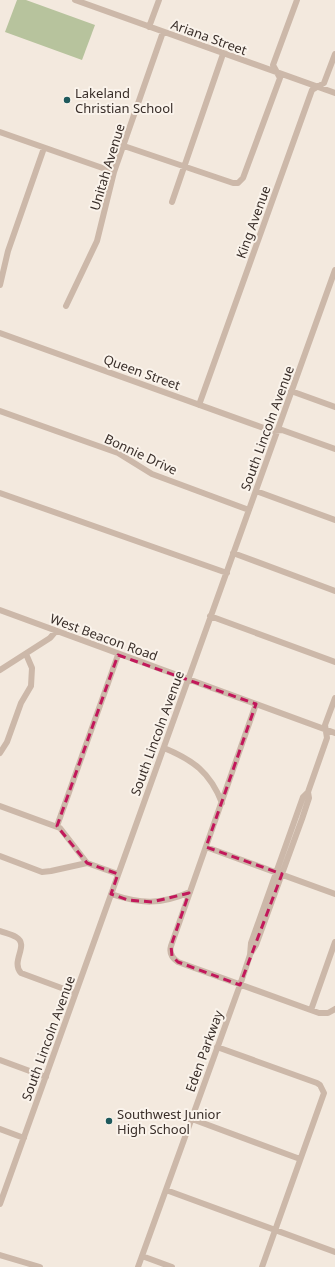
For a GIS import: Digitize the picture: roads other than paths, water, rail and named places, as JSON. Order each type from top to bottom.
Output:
[{"type":"street","name":"Ariana Street","points":[[76,0],[335,94]]},
{"type":"street","points":[[149,27],[159,0]]},
{"type":"street","points":[[124,146],[233,183],[240,182],[243,178],[280,78],[273,65],[297,0]]},
{"type":"street","name":"Unitah Avenue","points":[[66,306],[97,241],[114,172],[163,32]]},
{"type":"street","points":[[172,202],[223,54]]},
{"type":"street","name":"King Avenue","points":[[199,405],[312,90],[324,83],[335,54]]},
{"type":"street","points":[[0,132],[114,172]]},
{"type":"street","points":[[0,285],[4,266],[44,148]]},
{"type":"street","name":"South Lincoln Avenue","points":[[0,1204],[335,270]]},
{"type":"street","name":"Queen Street","points":[[0,332],[272,431],[282,430],[335,449]]},
{"type":"street","points":[[291,391],[335,407]]},
{"type":"street","name":"Bonnie Drive","points":[[0,411],[118,453],[152,474],[249,510]]},
{"type":"street","points":[[256,491],[335,520]]},
{"type":"street","points":[[0,493],[227,573]]},
{"type":"street","points":[[234,553],[335,591]]},
{"type":"street","name":"West Beacon Road","points":[[0,610],[335,733]]},
{"type":"street","points":[[210,616],[335,662]]},
{"type":"street","points":[[0,670],[50,638],[56,631]]},
{"type":"street","points":[[0,752],[7,742],[21,703],[32,686],[32,668],[26,654]]},
{"type":"street","points":[[57,826],[118,654]]},
{"type":"street","name":"Eden Parkway","points":[[138,1267],[250,955],[256,945],[279,873],[309,798],[308,792],[327,738],[325,725],[335,698]]},
{"type":"street","points":[[256,704],[171,946],[170,953],[178,962],[311,1010],[324,1014],[335,1009]]},
{"type":"street","points":[[164,748],[189,759],[201,769],[210,780],[222,803]]},
{"type":"street","points":[[0,806],[57,826],[87,863]]},
{"type":"street","points":[[206,847],[335,894]]},
{"type":"street","points":[[0,856],[42,872],[87,863],[118,874]]},
{"type":"street","points":[[111,894],[135,901],[152,902],[170,899],[190,892]]},
{"type":"street","points":[[0,931],[20,940],[21,951],[17,964],[21,973],[75,994]]},
{"type":"street","points":[[311,1010],[335,942]]},
{"type":"street","points":[[218,1047],[317,1083],[323,1089],[324,1093],[262,1267]]},
{"type":"street","points":[[0,1060],[46,1077]]},
{"type":"street","points":[[192,1119],[300,1159]]},
{"type":"street","points":[[0,1129],[24,1138]]},
{"type":"street","points":[[166,1190],[335,1252]]},
{"type":"street","points":[[0,1254],[40,1267]]},
{"type":"street","points":[[142,1256],[172,1267]]},
{"type":"place","name":"Lakeland Christian School","points":[[67,100]]},
{"type":"place","name":"Southwest Junior High School","points":[[109,1121]]}]
